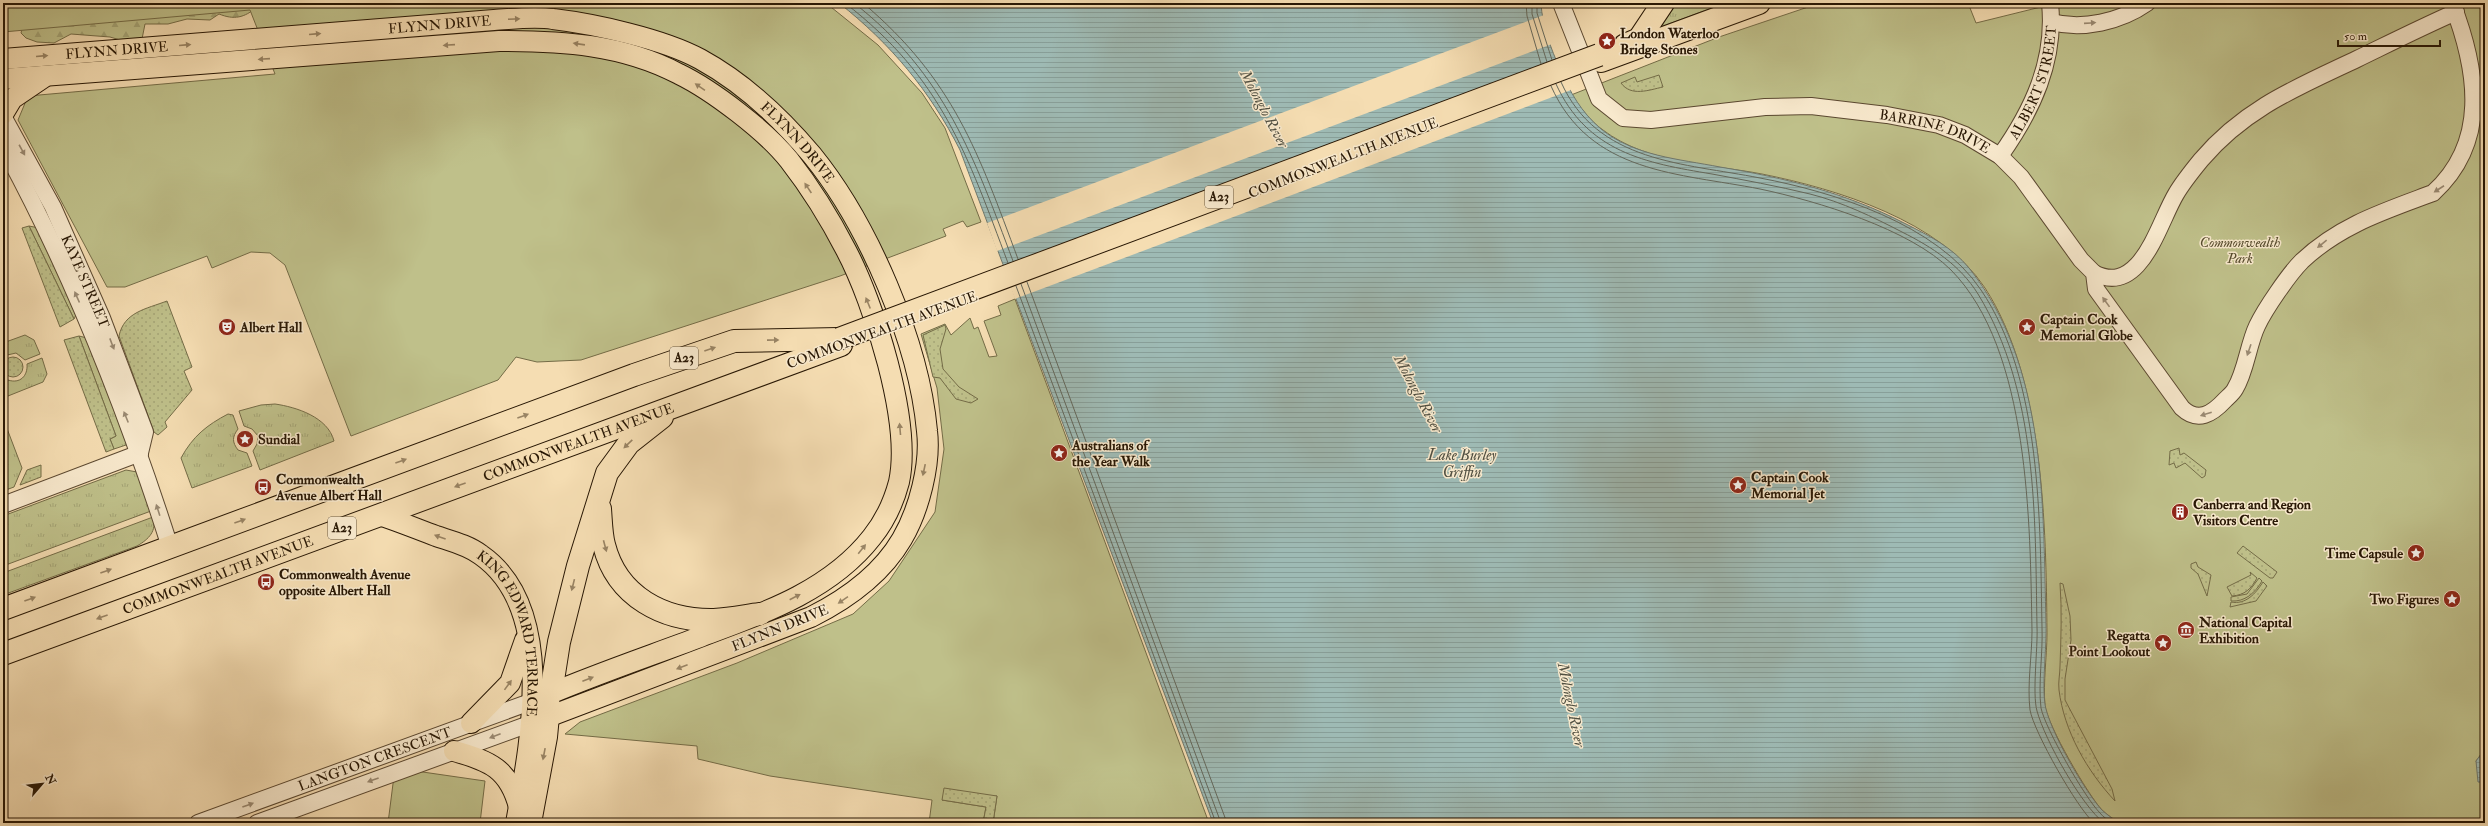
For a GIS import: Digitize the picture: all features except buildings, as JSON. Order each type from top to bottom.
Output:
[{"type":"highway","name":"COMMONWEALTH AVENUE","points":[[3,609],[634,375],[734,341],[840,342],[986,292],[1600,58],[1639,39],[1663,3]]},
{"type":"highway","name":"COMMONWEALTH AVENUE","points":[[3,654],[681,403],[840,342],[1600,58],[1759,3]]},
{"type":"highway","points":[[542,697],[607,473],[624,448],[681,403]]},
{"type":"highway","points":[[600,494],[604,545],[611,564],[635,596],[666,614],[689,618],[715,620],[760,614]]},
{"type":"main road","name":"FLYNN DRIVE","points":[[3,59],[494,20],[551,18],[668,44],[700,59],[761,101],[787,126],[814,157],[844,201],[871,248],[894,300],[913,358],[928,432],[926,460],[913,513],[902,539],[885,562],[866,582],[842,602],[811,617],[541,719]]},
{"type":"main road","name":"FLYNN DRIVE","points":[[3,79],[499,41],[576,43],[638,56],[680,74],[732,109],[788,158],[817,201],[847,252],[870,309],[896,394],[902,453],[898,482],[889,509],[874,534],[856,557],[834,575],[760,614],[542,697]]},
{"type":"main road","points":[[3,115],[12,99],[25,88],[47,76]]},
{"type":"main road","name":"KING EDWARD TERRACE","points":[[379,514],[462,546],[488,561],[515,596],[527,634],[542,697],[531,823]]},
{"type":"main road","points":[[471,723],[498,697],[512,679],[527,634]]},
{"type":"main road","name":"KING EDWARD TERRACE","points":[[517,815],[541,719]]},
{"type":"main road","points":[[454,751],[477,757],[500,770],[511,785],[517,815]]},
{"type":"street","name":"BARRINE DRIVE","points":[[1561,3],[1599,99],[1623,118],[1651,120],[1796,105],[1869,111],[1939,125],[1965,136],[2000,156],[2021,178],[2081,260],[2094,273]]},
{"type":"street","name":"ALBERT STREET","points":[[2000,156],[2018,130],[2035,100],[2046,63],[2051,22],[2050,3]]},
{"type":"street","points":[[2051,22],[2063,25],[2103,22],[2136,11],[2147,3]]},
{"type":"street","points":[[2454,8],[2477,69],[2482,96],[2480,136],[2474,152],[2456,175],[2433,193],[2352,225],[2326,241],[2301,262],[2257,326],[2235,390],[2216,410],[2206,416],[2188,414],[2096,289],[2094,273],[2103,278],[2113,279],[2126,274],[2139,265],[2182,183],[2207,153],[2248,117],[2278,96],[2454,8]]},
{"type":"street","name":"KAYE STREET","points":[[3,115],[53,207],[102,318],[145,432],[140,454]]},
{"type":"street","name":"KAYE STREET","points":[[3,146],[39,212],[88,323],[140,454],[170,547]]},
{"type":"street","points":[[3,505],[140,454]]},
{"type":"street","name":"LANGTON CRESCENT","points":[[198,823],[542,697]]},
{"type":"street","name":"LANGTON CRESCENT","points":[[257,823],[541,719]]},
{"type":"street","points":[[283,792],[288,811]]},
{"type":"green space","points":[[3,3],[826,3],[878,45],[922,93],[945,128],[981,222],[967,227],[963,221],[943,229],[946,236],[840,276],[581,360],[537,362],[516,357],[498,380],[351,436],[285,265],[270,253],[251,252],[212,268],[207,256],[125,287],[107,287],[18,120],[28,96],[275,74],[250,10],[3,32]]},
{"type":"green space","points":[[16,3],[251,3],[257,7],[248,14],[239,17],[229,17],[219,14],[210,20],[187,19],[168,24],[145,24],[142,39],[127,42],[110,37],[71,34],[54,43],[37,42],[26,38],[21,33],[26,13]]},
{"type":"green space","points":[[1656,3],[1725,3],[1655,29],[1647,6]]},
{"type":"green space","name":"Commonwealth Park","points":[[1820,3],[1968,3],[1976,23],[2057,3],[2485,3],[2485,749],[2476,761],[2483,782],[2485,778],[2485,823],[2119,823],[2102,810],[2069,760],[2053,729],[2045,706],[2044,688],[2047,633],[2045,547],[2038,454],[2030,409],[2019,365],[2005,325],[1985,288],[1966,264],[1942,244],[1915,226],[1885,212],[1854,199],[1791,180],[1680,161],[1640,150],[1621,141],[1594,123],[1571,95],[1719,37]]},
{"type":"green space","points":[[1659,75],[1663,87],[1652,90],[1630,90],[1621,83],[1635,77],[1637,82]]},
{"type":"green space","points":[[29,226],[39,228],[76,315],[74,319]]},
{"type":"green space","points":[[29,226],[74,319],[60,327],[22,228]]},
{"type":"green space","points":[[1015,299],[1209,823],[993,823],[997,796],[942,800],[986,807],[983,823],[929,823],[932,800],[770,776],[698,759],[697,746],[565,734],[580,722],[737,663],[853,614],[889,581],[935,512],[944,449],[937,388],[921,334],[945,324],[951,335],[970,318],[974,329],[978,327],[989,357],[997,356],[984,321],[1001,315],[998,306]]},
{"type":"green space","points":[[167,301],[192,367],[184,371],[192,390],[165,422],[167,427],[158,435],[154,432],[119,336],[122,328],[131,316],[144,309]]},
{"type":"green space","points":[[945,325],[946,329],[940,349],[943,369],[959,387],[978,399],[971,403],[956,399],[940,378],[933,377],[923,335]]},
{"type":"green space","points":[[25,335],[34,340],[40,354],[25,360],[16,353],[3,356],[3,343]]},
{"type":"green space","points":[[79,336],[87,338],[127,441],[126,445],[114,449],[110,439],[116,436]]},
{"type":"green space","points":[[79,336],[116,436],[110,439],[114,449],[106,452],[64,340]]},
{"type":"green space","points":[[13,357],[20,360],[23,367],[20,374],[13,377],[6,374],[3,367],[6,360]]},
{"type":"green space","points":[[42,358],[47,374],[43,382],[3,398],[8,380],[20,380],[25,375],[27,364]]},
{"type":"green space","points":[[275,404],[301,411],[318,420],[331,433],[334,441],[260,470],[253,451],[257,444],[258,436],[252,429],[244,426],[239,411],[261,405]]},
{"type":"green space","points":[[228,414],[233,415],[238,429],[234,437],[235,444],[238,450],[247,453],[252,466],[192,488],[181,458],[190,443],[201,432],[213,422]]},
{"type":"green space","points":[[3,418],[22,468],[14,487],[3,491]]},
{"type":"green space","points":[[2179,448],[2180,455],[2184,453],[2206,470],[2205,476],[2202,478],[2185,463],[2176,468],[2174,463],[2169,465],[2170,451]]},
{"type":"green space","points":[[41,465],[41,477],[20,485],[27,470]]},
{"type":"green space","points":[[126,470],[137,472],[151,511],[3,566],[3,516]]},
{"type":"green space","points":[[153,517],[154,526],[151,534],[137,546],[3,595],[3,573]]},
{"type":"green space","points":[[2243,546],[2277,572],[2273,578],[2270,578],[2237,553]]},
{"type":"green space","points":[[2196,562],[2198,567],[2211,575],[2207,596],[2198,574],[2191,568],[2191,564]]},
{"type":"green space","points":[[2250,572],[2257,578],[2252,585],[2244,593],[2232,596],[2227,587],[2251,575]]},
{"type":"green space","points":[[2259,578],[2262,581],[2253,593],[2241,600],[2231,601],[2231,597],[2247,594]]},
{"type":"green space","points":[[2263,582],[2267,586],[2256,601],[2230,607],[2231,602],[2241,602],[2250,597]]},
{"type":"green space","points":[[2060,583],[2063,584],[2070,616],[2071,640],[2065,679],[2065,700],[2112,789],[2115,801],[2095,777],[2078,750],[2066,720],[2062,705],[2059,687],[2061,624]]},
{"type":"green space","points":[[395,768],[485,781],[480,823],[388,823]]},
{"type":"green space","points":[[944,788],[997,796],[993,823],[983,823],[986,807],[942,800]]},
{"type":"water","name":"Lake Burley Griffin","points":[[839,3],[1541,3],[1543,20],[1548,37],[1568,86],[1588,116],[1601,129],[1614,138],[1642,151],[1673,159],[1744,171],[1791,181],[1837,195],[1882,212],[1939,242],[1955,254],[1969,268],[1995,306],[2014,348],[2027,392],[2036,438],[2041,485],[2044,532],[2046,633],[2044,691],[2046,709],[2055,733],[2069,761],[2086,788],[2101,809],[2119,823],[1213,823],[960,150],[936,108],[908,70],[876,35]]},
{"type":"water","points":[[2024,320],[2030,320],[2034,324],[2034,330],[2030,334],[2024,334],[2020,330],[2020,324]]},
{"type":"water","points":[[2485,749],[2485,778],[2483,782],[2478,782],[2476,761]]},
{"type":"pier","points":[[1544,15],[1552,44],[997,251],[987,223]]},
{"type":"pier","points":[[1560,64],[1571,90],[1015,299],[1004,270]]},
{"type":"place","name":"London Waterloo Bridge Stones","points":[[1607,41]]},
{"type":"place","name":"Albert Hall","points":[[227,327]]},
{"type":"place","name":"Captain Cook Memorial Globe","points":[[2027,327]]},
{"type":"place","name":"Sundial","points":[[245,439]]},
{"type":"place","name":"Australians of the Year Walk","points":[[1059,453]]},
{"type":"place","name":"Captain Cook Memorial Jet","points":[[1738,485]]},
{"type":"place","name":"Commonwealth Avenue Albert Hall","points":[[263,487]]},
{"type":"place","name":"Canberra and Region Visitors Centre","points":[[2180,512]]},
{"type":"place","name":"Time Capsule","points":[[2416,553]]},
{"type":"place","name":"Commonwealth Avenue opposite Albert Hall","points":[[266,582]]},
{"type":"place","name":"Two Figures","points":[[2452,599]]},
{"type":"place","name":"National Capital Exhibition","points":[[2186,630]]},
{"type":"place","name":"Regatta Point Lookout","points":[[2163,643]]},
{"type":"water label","name":"Molonglo River","points":[[1264,109]]},
{"type":"water label","name":"Molonglo River","points":[[1418,394]]},
{"type":"water label","name":"Molonglo River","points":[[1571,705]]}]
